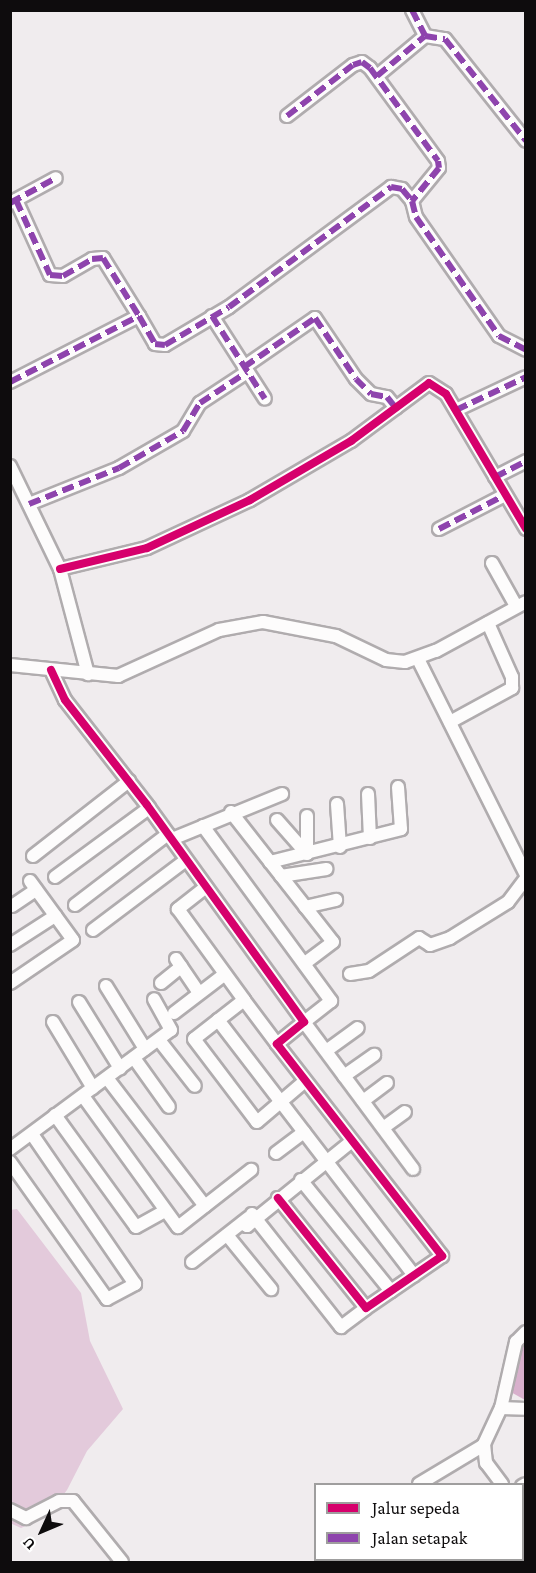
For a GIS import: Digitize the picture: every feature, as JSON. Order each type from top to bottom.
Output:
[{"type":"street","points":[[411,10],[425,36]]},
{"type":"street","points":[[377,76],[425,36],[445,39],[453,46],[525,141]]},
{"type":"street","points":[[287,116],[358,63],[377,76],[438,161],[439,168],[412,201]]},
{"type":"street","points":[[56,178],[13,201],[50,275],[63,276],[92,259],[103,258],[158,346],[212,316],[391,187],[402,189],[412,201],[416,217],[499,336],[525,350]]},
{"type":"street","points":[[10,382],[139,316]]},
{"type":"street","points":[[212,316],[265,399]]},
{"type":"street","points":[[29,504],[119,468],[183,431],[200,403],[315,318],[356,379],[371,394],[387,397],[396,408]]},
{"type":"street","points":[[456,410],[525,377]]},
{"type":"street","points":[[60,569],[147,548],[250,500],[396,408],[429,384],[437,386],[456,410],[525,529]]},
{"type":"street","points":[[495,477],[525,461]]},
{"type":"street","points":[[10,466],[60,569],[88,674]]},
{"type":"street","points":[[439,529],[505,495]]},
{"type":"street","points":[[10,665],[118,676],[195,639],[250,622],[336,636],[396,663],[417,659],[521,604],[492,563]]},
{"type":"street","points":[[450,722],[512,688],[512,677],[488,623]]},
{"type":"street","points":[[350,974],[369,971],[419,938],[430,945],[450,938],[508,902],[525,876],[417,659]]},
{"type":"street","points":[[51,670],[65,700],[129,781],[413,1169]]},
{"type":"street","points":[[33,856],[129,781]]},
{"type":"street","points":[[270,862],[339,847],[401,829],[398,787]]},
{"type":"street","points":[[75,905],[170,837],[282,794]]},
{"type":"street","points":[[368,794],[370,838]]},
{"type":"street","points":[[337,804],[339,847]]},
{"type":"street","points":[[55,877],[149,808]]},
{"type":"street","points":[[231,813],[333,942],[304,964]]},
{"type":"street","points":[[307,816],[307,854]]},
{"type":"street","points":[[277,820],[307,854]]},
{"type":"street","points":[[203,826],[331,1001],[277,1044]]},
{"type":"street","points":[[292,837],[307,833]]},
{"type":"street","points":[[93,930],[186,860]]},
{"type":"street","points":[[281,876],[326,869]]},
{"type":"street","points":[[10,983],[73,940],[33,886],[12,906]]},
{"type":"street","points":[[206,887],[177,909],[277,1044],[442,1256],[340,1327],[254,1217]]},
{"type":"street","points":[[305,907],[336,900]]},
{"type":"street","points":[[10,945],[55,916]]},
{"type":"street","points":[[161,983],[178,963],[199,993]]},
{"type":"street","points":[[174,1013],[225,974]]},
{"type":"street","points":[[106,986],[145,1049]]},
{"type":"street","points":[[10,1149],[171,1030],[154,999]]},
{"type":"street","points":[[244,1000],[194,1039],[256,1122],[306,1081]]},
{"type":"street","points":[[79,1002],[120,1068]]},
{"type":"street","points":[[218,1020],[414,1275]]},
{"type":"street","points":[[53,1022],[88,1092],[178,1227],[251,1170]]},
{"type":"street","points":[[326,1051],[357,1028]]},
{"type":"street","points":[[159,1040],[195,1086]]},
{"type":"street","points":[[344,1076],[374,1055]]},
{"type":"street","points":[[134,1058],[169,1107]]},
{"type":"street","points":[[107,1078],[205,1206]]},
{"type":"street","points":[[363,1101],[387,1083]]},
{"type":"street","points":[[383,1128],[405,1112]]},
{"type":"street","points":[[55,1115],[136,1227],[165,1210]]},
{"type":"street","points":[[276,1153],[304,1132]]},
{"type":"street","points":[[10,1162],[107,1299],[135,1284],[32,1134]]},
{"type":"street","points":[[192,1262],[242,1223],[247,1226],[254,1217],[352,1140]]},
{"type":"street","points":[[301,1180],[391,1291]]},
{"type":"street","points":[[278,1198],[366,1308]]},
{"type":"street","points":[[227,1235],[271,1290]]},
{"type":"street","points":[[501,1483],[486,1463],[484,1445],[502,1403],[514,1349],[525,1332]]},
{"type":"street","points":[[502,1403],[525,1409]]},
{"type":"street","points":[[422,1483],[484,1445]]},
{"type":"street","points":[[10,1510],[26,1518],[59,1501],[73,1501],[123,1563]]},
{"type":"shaded area","points":[[17,1209],[81,1293],[90,1341],[123,1409],[87,1451],[67,1490],[46,1517],[21,1528],[10,1523],[10,1210]]},
{"type":"shaded area","points":[[525,1344],[525,1400],[509,1391],[518,1351]]},
{"type":"marked path","points":[[412,10],[425,36]]},
{"type":"marked path","points":[[377,76],[425,36],[445,39],[526,141]]},
{"type":"marked path","points":[[287,116],[353,65],[362,62],[370,68],[438,161],[439,168],[412,201],[416,217],[499,336],[526,350]]},
{"type":"marked path","points":[[10,203],[56,178]]},
{"type":"marked path","points":[[10,382],[139,316],[155,344],[165,345],[229,307],[391,187],[402,189],[412,201]]},
{"type":"marked path","points":[[16,200],[50,275],[63,276],[92,259],[103,258],[139,316]]},
{"type":"marked path","points":[[212,316],[265,399]]},
{"type":"marked path","points":[[244,367],[315,318],[356,379],[371,394],[387,397],[396,408]]},
{"type":"marked path","points":[[29,504],[119,468],[183,431],[200,403],[247,372]]},
{"type":"marked path","points":[[456,410],[526,377]]},
{"type":"marked path","points":[[495,477],[526,461]]},
{"type":"marked path","points":[[439,529],[505,495]]},
{"type":"cycle path","points":[[60,569],[147,548],[250,500],[351,441],[429,383],[446,394],[526,529]]},
{"type":"cycle path","points":[[51,670],[65,700],[147,805],[304,1022],[277,1044],[442,1256],[366,1308],[278,1198]]}]
